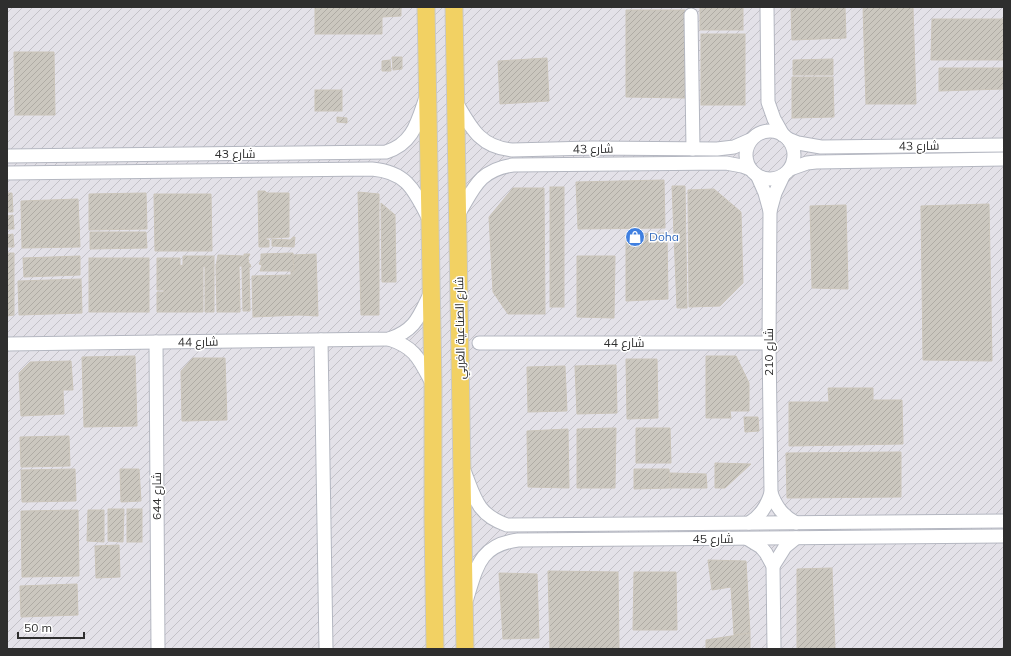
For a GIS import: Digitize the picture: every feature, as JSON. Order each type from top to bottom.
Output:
[{"type":"main road","points":[[426,7],[432,291],[435,649]]},
{"type":"main road","name":"شارع الصناعية الغربي","points":[[454,7],[465,649]]},
{"type":"street","points":[[767,7],[768,102],[764,119],[747,146],[745,158],[754,173],[768,180],[778,178],[787,172],[793,164],[794,153],[791,143],[774,119],[768,102]]},
{"type":"street","points":[[691,15],[693,149]]},
{"type":"street","name":"شارع 43","points":[[7,156],[386,152],[395,149],[409,138],[418,121],[427,93]]},
{"type":"street","name":"شارع 43","points":[[456,102],[475,132],[487,143],[502,149],[726,148],[738,145],[753,137]]},
{"type":"street","points":[[753,137],[761,132],[773,131],[786,137]]},
{"type":"street","name":"شارع 43","points":[[786,137],[798,143],[821,147],[1004,145]]},
{"type":"street","name":"شارع 43","points":[[787,172],[803,164],[816,162],[1004,159]]},
{"type":"street","name":"شارع 43","points":[[458,215],[481,179],[490,172],[501,167],[513,165],[726,163],[742,166],[754,173]]},
{"type":"street","name":"شارع 43","points":[[7,173],[384,170],[402,178],[414,192],[430,221]]},
{"type":"street","name":"شارع 210","points":[[749,523],[761,514],[769,500],[771,493],[769,343],[770,211],[775,193],[787,172]]},
{"type":"street","name":"شارع 210","points":[[754,173],[765,193],[770,211]]},
{"type":"street","name":"شارع 44","points":[[7,344],[389,339],[399,336],[415,324],[432,291]]},
{"type":"street","name":"شارع 44","points":[[389,339],[408,347],[415,354],[433,385]]},
{"type":"street","points":[[321,340],[326,649]]},
{"type":"street","name":"شارع 644","points":[[156,342],[158,649]]},
{"type":"street","name":"شارع 44","points":[[479,343],[769,343]]},
{"type":"street","name":"شارع 45","points":[[462,465],[478,505],[486,514],[496,521],[507,525],[1004,521]]},
{"type":"street","name":"شارع 210","points":[[771,493],[778,508],[789,519],[796,523]]},
{"type":"street","name":"شارع 45","points":[[464,610],[479,564],[486,553],[496,546],[507,542],[534,540],[1004,536]]},
{"type":"street","points":[[774,649],[774,566],[785,547],[796,538]]},
{"type":"street","points":[[748,539],[761,547],[774,566]]},
{"type":"shaded area","points":[[7,7],[1004,7],[1004,649],[7,649]]},
{"type":"building","points":[[315,7],[401,7],[401,16],[382,17],[382,34],[315,34]]},
{"type":"building","points":[[700,7],[743,7],[743,30],[700,30]]},
{"type":"building","points":[[791,7],[845,7],[846,38],[792,40]]},
{"type":"building","points":[[863,7],[913,7],[916,104],[866,104]]},
{"type":"building","points":[[626,10],[685,10],[685,98],[626,97]]},
{"type":"building","points":[[932,19],[1004,19],[1004,60],[931,60]]},
{"type":"building","points":[[701,34],[745,34],[745,105],[701,105]]},
{"type":"building","points":[[14,52],[54,52],[55,115],[15,115]]},
{"type":"building","points":[[392,57],[402,57],[402,69],[393,70]]},
{"type":"building","points":[[547,58],[549,101],[500,104],[498,61]]},
{"type":"building","points":[[833,59],[833,75],[793,75],[793,60]]},
{"type":"building","points":[[390,60],[391,71],[382,71],[382,61]]},
{"type":"building","points":[[939,68],[1004,68],[1004,89],[939,91]]},
{"type":"building","points":[[792,77],[833,77],[834,117],[792,118]]},
{"type":"building","points":[[315,90],[342,90],[342,111],[315,111]]},
{"type":"building","points":[[337,117],[347,118],[347,123],[337,122]]},
{"type":"building","points":[[664,180],[665,228],[578,229],[576,182]]},
{"type":"building","points":[[672,186],[685,186],[687,308],[677,308]]},
{"type":"building","points":[[550,187],[564,187],[564,307],[550,307]]},
{"type":"building","points":[[513,188],[544,188],[545,314],[508,314],[493,292],[489,217]]},
{"type":"building","points":[[714,189],[741,212],[743,283],[720,306],[689,307],[688,190]]},
{"type":"building","points":[[258,191],[265,191],[267,193],[289,193],[289,237],[266,238],[266,240],[269,240],[269,247],[259,247]]},
{"type":"building","points":[[358,192],[379,194],[379,315],[361,315]]},
{"type":"building","points":[[7,193],[12,193],[13,212],[7,212]]},
{"type":"building","points":[[146,193],[147,229],[89,230],[89,194]]},
{"type":"building","points":[[154,194],[211,194],[212,251],[155,251]]},
{"type":"building","points":[[78,199],[80,247],[22,248],[21,201]]},
{"type":"building","points":[[381,203],[395,215],[396,282],[382,282]]},
{"type":"building","points":[[989,204],[992,361],[923,360],[921,206]]},
{"type":"building","points":[[846,205],[848,289],[812,288],[810,206]]},
{"type":"building","points":[[13,215],[14,229],[7,229],[7,216]]},
{"type":"building","points":[[90,232],[146,232],[147,248],[90,249]]},
{"type":"building","points":[[667,233],[668,299],[626,301],[626,234]]},
{"type":"building","points":[[13,234],[14,247],[7,247],[7,235]]},
{"type":"building","points":[[295,237],[294,247],[272,246],[272,239],[290,240]]},
{"type":"building","points":[[7,253],[14,253],[14,315],[7,316]]},
{"type":"building","points":[[293,253],[294,271],[260,271],[262,265],[259,264],[261,254]]},
{"type":"building","points":[[244,254],[250,254],[248,258],[251,267],[249,267],[250,311],[243,311],[242,266],[239,266],[240,312],[217,312],[216,266],[218,255],[244,256]]},
{"type":"building","points":[[316,254],[318,316],[299,315],[253,317],[252,276],[291,275],[291,271],[294,271],[293,255]]},
{"type":"building","points":[[80,256],[80,275],[24,277],[23,258]]},
{"type":"building","points":[[183,256],[214,256],[214,312],[205,312],[205,266],[203,266],[203,312],[157,312],[157,292],[164,292],[164,290],[157,290],[157,258],[180,258],[180,266],[183,265]]},
{"type":"building","points":[[577,256],[615,256],[614,318],[577,317]]},
{"type":"building","points":[[89,258],[149,258],[149,312],[89,312]]},
{"type":"building","points":[[81,279],[82,313],[19,315],[18,281]]},
{"type":"building","points":[[135,356],[137,426],[84,427],[82,357]]},
{"type":"building","points":[[706,356],[736,356],[749,383],[749,411],[730,411],[731,418],[706,418]]},
{"type":"building","points":[[193,358],[225,358],[227,420],[182,421],[181,371]]},
{"type":"building","points":[[626,359],[657,359],[658,418],[627,419]]},
{"type":"building","points":[[71,361],[73,390],[63,390],[64,414],[21,416],[19,373],[30,362]]},
{"type":"building","points":[[616,365],[617,413],[577,414],[575,366]]},
{"type":"building","points":[[565,366],[567,411],[528,412],[527,367]]},
{"type":"building","points":[[828,388],[873,388],[873,400],[902,400],[903,444],[789,446],[789,402],[829,402]]},
{"type":"building","points":[[744,417],[758,417],[759,431],[745,432]]},
{"type":"building","points":[[616,428],[615,488],[577,488],[577,429]]},
{"type":"building","points":[[636,428],[670,428],[671,463],[636,463]]},
{"type":"building","points":[[568,429],[569,488],[528,487],[527,431]]},
{"type":"building","points":[[69,436],[70,466],[21,467],[20,437]]},
{"type":"building","points":[[901,452],[901,497],[787,498],[786,453]]},
{"type":"building","points":[[715,463],[751,464],[725,488],[715,488]]},
{"type":"building","points":[[75,469],[76,501],[22,502],[21,470]]},
{"type":"building","points":[[120,469],[139,469],[141,501],[121,502]]},
{"type":"building","points":[[634,469],[669,469],[670,488],[634,489]]},
{"type":"building","points":[[670,473],[706,474],[707,488],[670,488]]},
{"type":"building","points":[[108,509],[124,509],[123,542],[108,541]]},
{"type":"building","points":[[127,509],[142,509],[142,542],[127,542]]},
{"type":"building","points":[[78,510],[79,576],[22,577],[21,511]]},
{"type":"building","points":[[88,510],[104,510],[104,542],[87,541]]},
{"type":"building","points":[[119,545],[120,577],[96,578],[95,546]]},
{"type":"building","points":[[708,560],[746,561],[750,633],[734,635],[731,587],[712,590]]},
{"type":"building","points":[[832,568],[835,649],[797,649],[797,569]]},
{"type":"building","points":[[548,571],[618,572],[619,649],[550,649]]},
{"type":"building","points":[[634,572],[676,572],[677,630],[633,630]]},
{"type":"building","points":[[499,573],[537,574],[539,638],[503,639]]},
{"type":"building","points":[[77,584],[78,615],[21,617],[20,586]]},
{"type":"building","points":[[750,633],[750,649],[706,649],[706,640]]},
{"type":"place","name":"Doha","points":[[635,237]]}]
